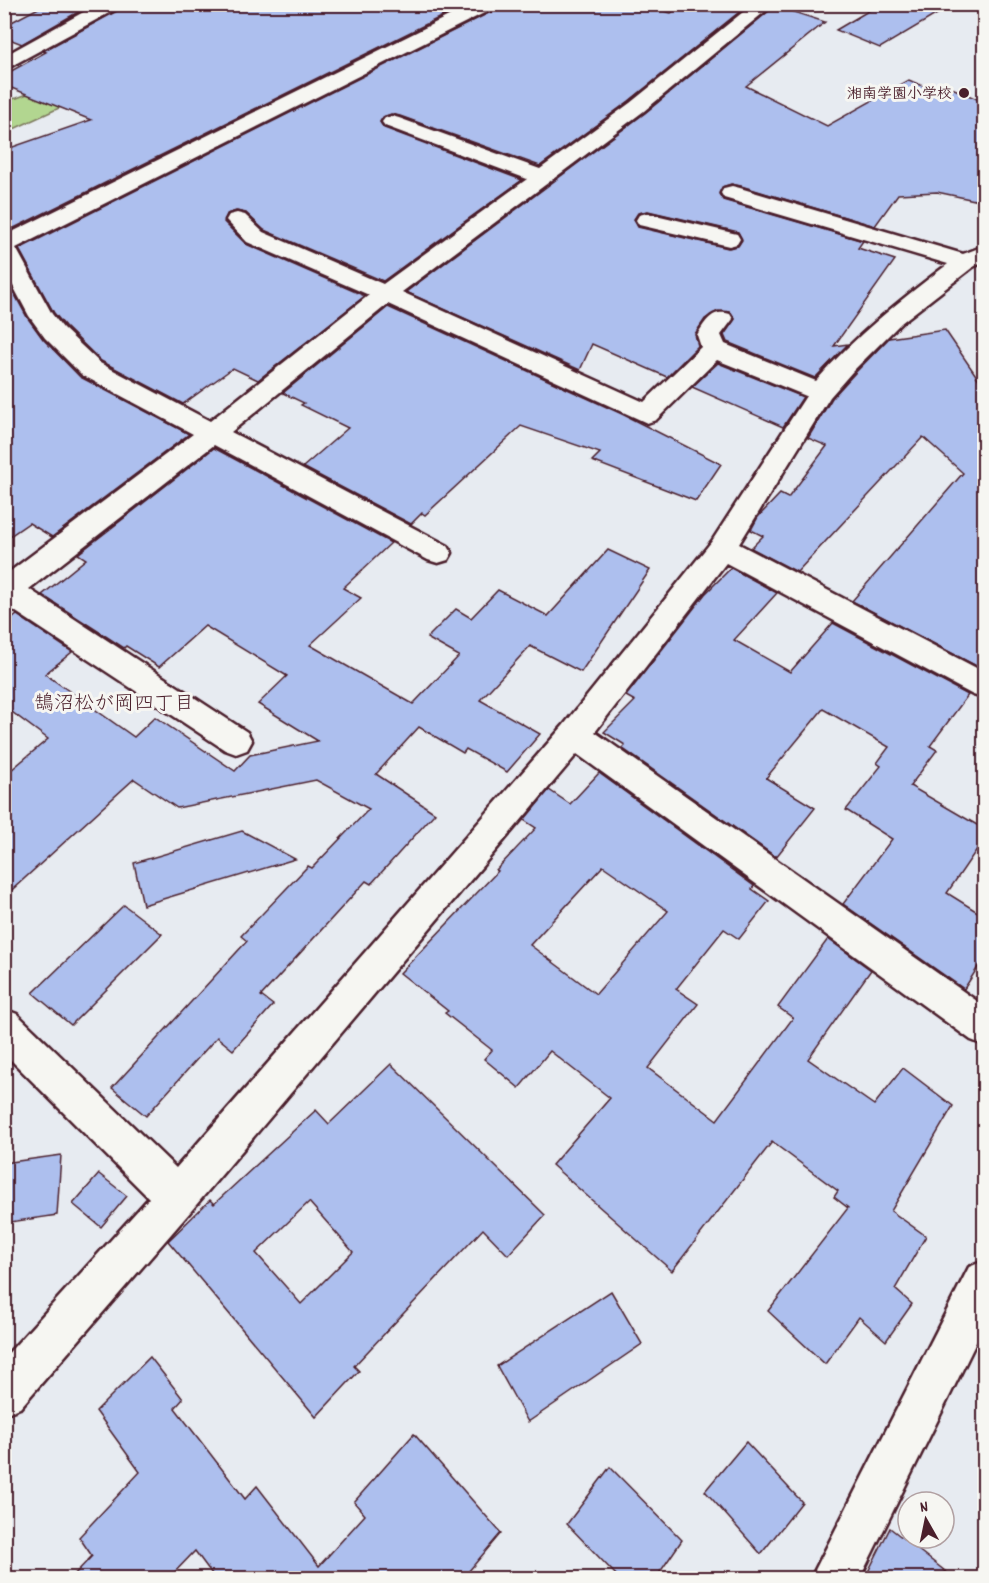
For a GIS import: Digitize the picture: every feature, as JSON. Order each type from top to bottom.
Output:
[{"type":"street","points":[[4,64],[112,4]]},
{"type":"street","points":[[448,4],[469,14]]},
{"type":"street","points":[[438,553],[91,369],[40,316],[4,246],[489,4]]},
{"type":"street","points":[[236,741],[6,590],[212,433],[419,267],[466,235],[637,107],[765,4]]},
{"type":"street","points":[[393,122],[542,177]]},
{"type":"street","points":[[648,220],[731,217],[975,257]]},
{"type":"street","points":[[237,219],[255,237],[387,294],[647,414],[714,349]]},
{"type":"street","points":[[4,1392],[177,1197],[574,735],[722,548],[820,392],[892,318],[975,257]]},
{"type":"street","points":[[721,319],[709,335],[714,349],[820,392]]},
{"type":"street","points":[[722,548],[984,686]]},
{"type":"street","points":[[574,735],[984,1027]]},
{"type":"street","points":[[4,1027],[177,1197]]},
{"type":"street","points":[[835,1578],[984,1282]]},
{"type":"green space","points":[[173,45],[59,108],[5,133],[4,100],[17,98],[115,60]]},
{"type":"building","points":[[46,4],[92,4],[22,44],[4,37],[4,26]]},
{"type":"building","points":[[123,4],[467,4],[4,233],[4,150],[91,120],[4,85],[4,75],[119,10]]},
{"type":"building","points":[[499,4],[641,4],[657,11],[671,13],[683,4],[749,4],[629,101],[540,166],[400,116],[391,114],[383,117],[380,122],[384,128],[522,180],[383,281],[264,230],[246,213],[236,211],[227,214],[224,222],[246,244],[365,296],[258,380],[233,368],[183,404],[101,361],[54,313],[19,249],[495,10]]},
{"type":"building","points":[[880,4],[954,4],[880,48],[836,30]]},
{"type":"building","points":[[775,6],[825,22],[746,86],[827,126],[909,80],[932,90],[943,84],[984,102],[984,202],[937,192],[898,194],[875,226],[741,186],[731,184],[722,187],[719,194],[723,200],[863,241],[858,248],[895,260],[834,346],[848,344],[815,378],[727,342],[724,335],[735,319],[730,312],[718,311],[705,319],[695,334],[698,346],[667,377],[592,344],[580,370],[406,292],[645,113]],"holes":[[[648,211],[738,232],[742,240],[738,246],[728,248],[638,227],[634,219],[638,213]]]},
{"type":"building","points":[[4,275],[27,317],[43,339],[80,377],[189,434],[52,537],[29,523],[4,540]]},
{"type":"building","points":[[388,307],[622,414],[721,464],[696,501],[592,461],[600,453],[521,426],[425,515],[422,513],[411,524],[303,467],[348,428],[301,405],[304,403],[283,393]]},
{"type":"building","points":[[945,330],[984,387],[984,670],[852,601],[963,473],[923,437],[797,572],[751,548],[763,536],[751,530],[758,517],[780,494],[788,498],[827,446],[808,438],[832,398],[889,338]]},
{"type":"building","points":[[718,363],[803,397],[783,427],[692,387]]},
{"type":"building","points":[[214,448],[391,543],[343,588],[361,598],[310,645],[413,704],[459,656],[427,638],[456,609],[471,618],[498,590],[548,616],[608,550],[650,570],[581,672],[530,646],[480,700],[540,734],[507,772],[466,749],[463,753],[419,727],[376,774],[435,813],[371,884],[366,881],[261,996],[273,1005],[233,1050],[217,1037],[146,1116],[112,1088],[247,941],[241,936],[308,866],[312,868],[369,809],[316,780],[177,808],[134,779],[4,897],[4,776],[48,739],[4,706],[4,625],[17,615],[72,652],[45,674],[134,737],[155,717],[235,771],[250,755],[318,741],[258,704],[287,676],[205,626],[159,667],[126,646],[124,648],[42,595],[86,559],[78,554]]},
{"type":"building","points":[[731,568],[777,593],[734,640],[790,672],[833,623],[968,695],[930,746],[937,750],[910,786],[984,829],[984,839],[947,893],[984,916],[984,958],[964,989],[843,904],[892,839],[846,810],[881,766],[877,763],[889,747],[823,709],[766,778],[815,808],[776,857],[622,748],[625,745],[604,732],[635,701],[626,696],[705,594]]},
{"type":"building","points":[[599,773],[754,886],[752,889],[769,901],[739,939],[724,929],[676,989],[698,1004],[648,1068],[717,1120],[793,1018],[778,1007],[828,939],[871,970],[808,1059],[874,1105],[903,1068],[953,1106],[891,1211],[926,1236],[895,1289],[912,1304],[886,1341],[859,1317],[825,1364],[768,1311],[848,1208],[834,1197],[838,1191],[772,1142],[672,1271],[552,1165],[610,1098],[550,1051],[519,1088],[484,1059],[492,1050],[400,973],[536,828],[524,820],[549,790],[570,804]],"holes":[[[603,866],[668,911],[596,994],[530,945]]]},
{"type":"building","points":[[242,831],[295,859],[143,905],[134,863]]},
{"type":"building","points":[[124,905],[162,934],[71,1025],[33,993]]},
{"type":"building","points":[[391,1064],[545,1215],[508,1255],[483,1229],[354,1366],[359,1371],[316,1417],[168,1241],[210,1200],[214,1204],[316,1110],[329,1124]],"holes":[[[309,1202],[353,1252],[301,1304],[256,1253]]]},
{"type":"building","points":[[61,1155],[57,1215],[4,1223],[4,1163]]},
{"type":"building","points":[[99,1174],[127,1196],[101,1227],[73,1204]]},
{"type":"building","points":[[611,1291],[642,1344],[528,1422],[497,1366]]},
{"type":"building","points":[[150,1357],[183,1399],[175,1408],[245,1499],[257,1486],[319,1566],[365,1515],[354,1502],[414,1434],[501,1533],[463,1578],[215,1578],[195,1551],[169,1578],[71,1578],[92,1556],[79,1537],[140,1472],[96,1411]]},
{"type":"building","points":[[746,1442],[802,1502],[761,1554],[705,1491]]},
{"type":"building","points":[[610,1467],[682,1540],[656,1578],[619,1578],[567,1524]]},
{"type":"building","points":[[890,1528],[896,1533],[896,1550],[918,1550],[954,1578],[865,1578]]},
{"type":"place","name":"湘南学園小学校","points":[[964,93]]},
{"type":"district","name":"鵠沼松が岡四丁目","points":[[114,702]]}]
